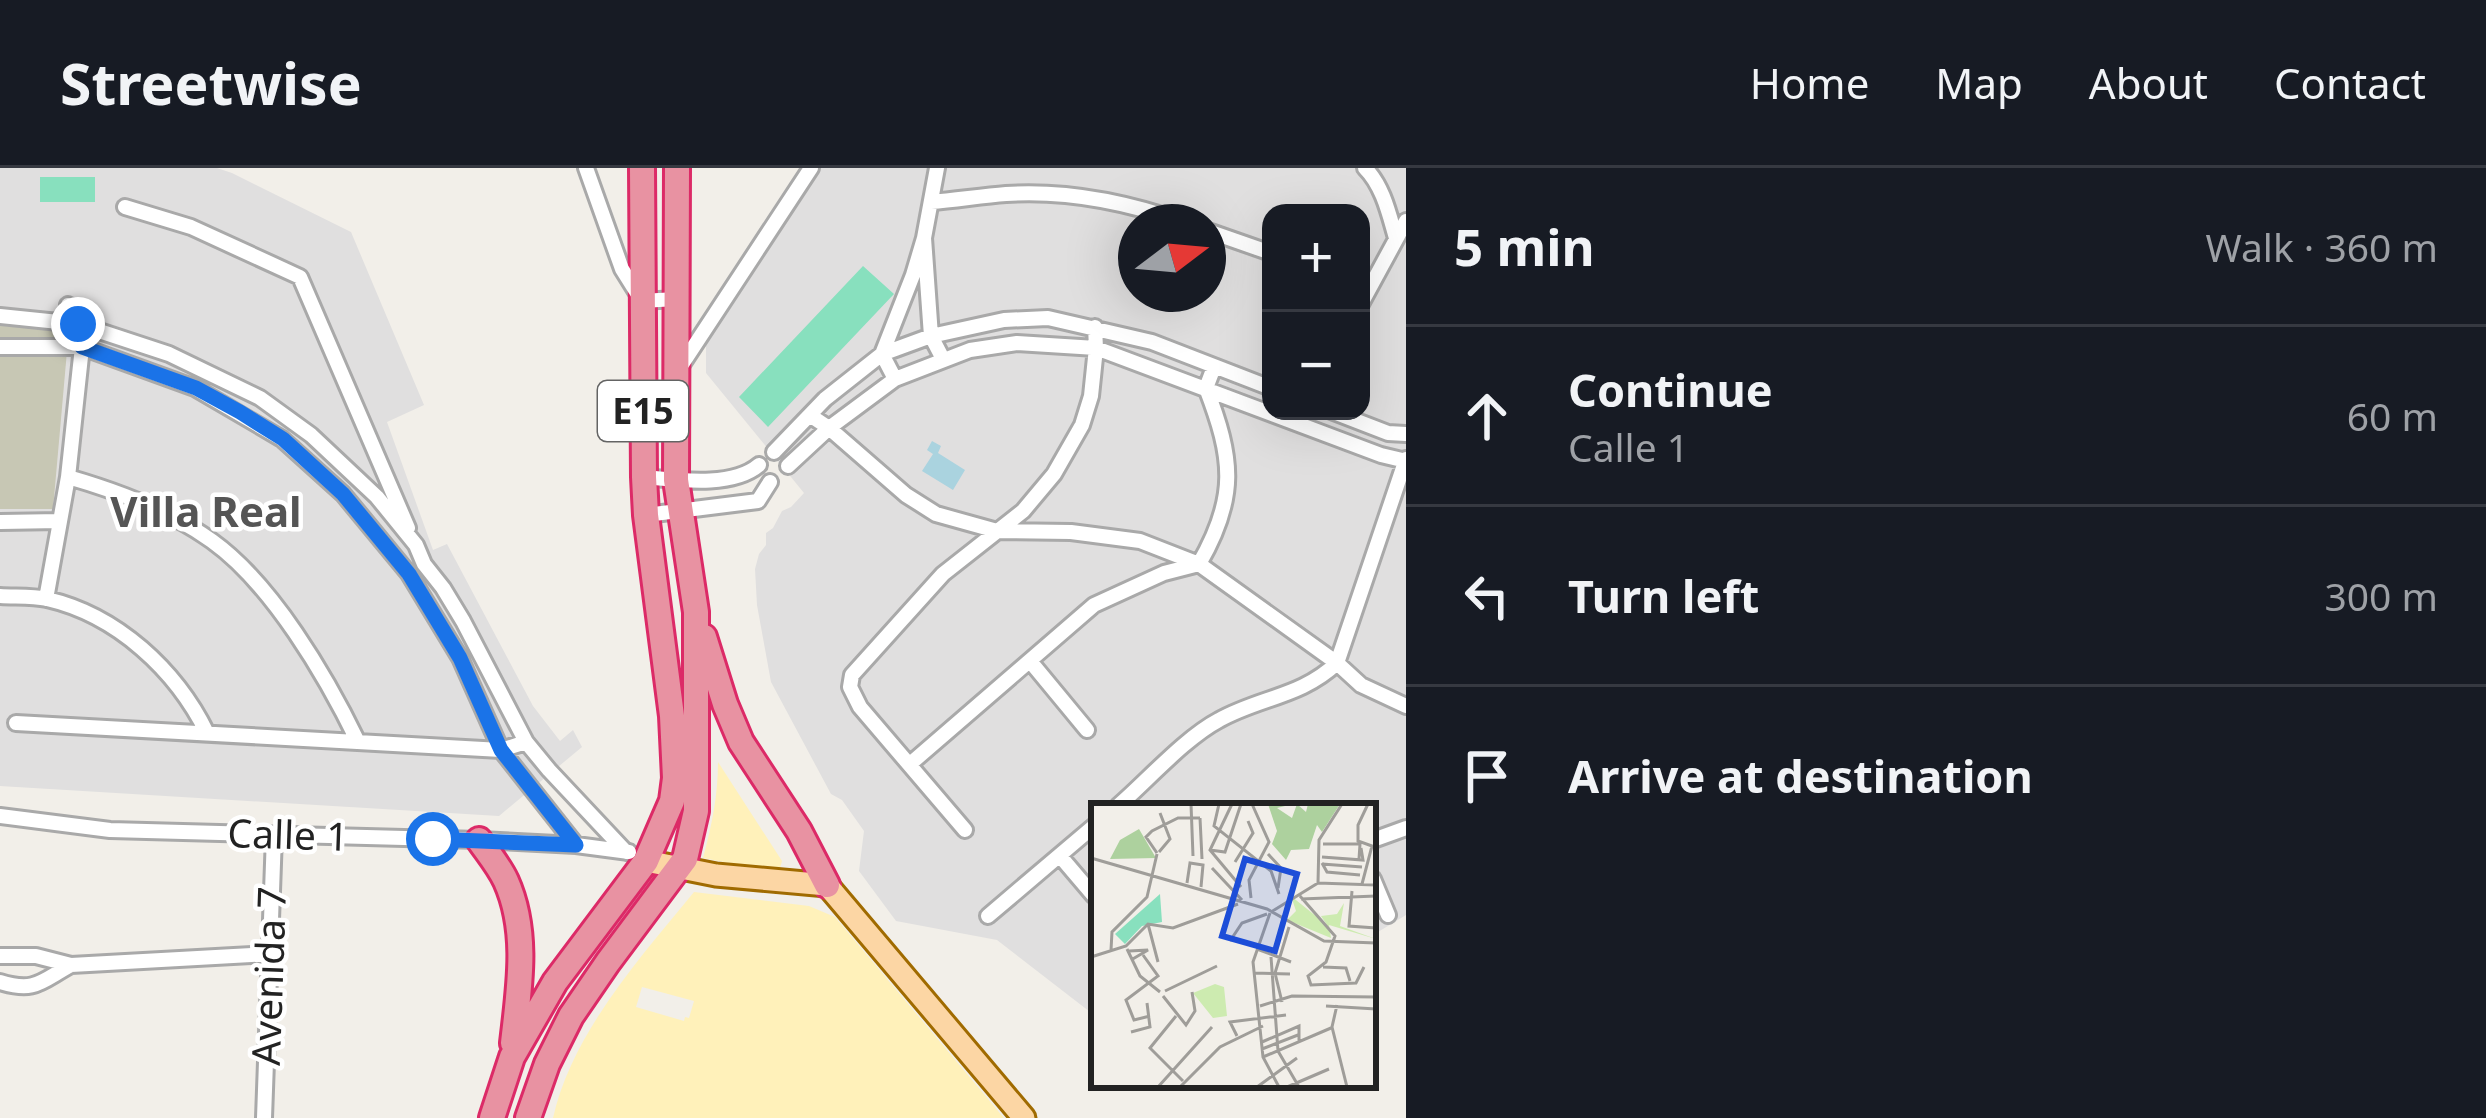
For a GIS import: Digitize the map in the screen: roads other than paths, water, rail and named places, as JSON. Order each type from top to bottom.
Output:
[{"type":"highway","name":"E15","points":[[491,1118],[512,1057],[672,801],[675,750],[644,477],[642,168]]},
{"type":"highway","name":"E15","points":[[528,1118],[571,1016],[686,859],[696,811],[696,612],[676,480],[677,168]]},
{"type":"highway","points":[[696,612],[741,742],[799,831],[827,885]]},
{"type":"highway","points":[[479,840],[504,876],[518,920],[520,960],[512,1057]]},
{"type":"main road","points":[[636,856],[680,868],[827,885],[1024,1118]]},
{"type":"street","points":[[586,168],[622,269],[642,301],[676,299]]},
{"type":"street","points":[[676,373],[811,168]]},
{"type":"street","points":[[895,379],[882,354],[924,238],[937,168]]},
{"type":"street","points":[[1365,168],[1373,176],[1396,238]]},
{"type":"street","points":[[931,202],[1049,194],[1125,204]]},
{"type":"street","points":[[124,207],[190,226],[300,277],[424,564],[443,588],[526,742],[636,856]]},
{"type":"street","points":[[1370,282],[1406,221]]},
{"type":"street","points":[[1226,237],[1262,250]]},
{"type":"street","points":[[924,238],[931,336],[943,359]]},
{"type":"street","points":[[46,599],[68,477],[82,347],[68,305]]},
{"type":"street","points":[[0,316],[78,324],[169,354],[260,398],[359,479],[416,544]]},
{"type":"street","points":[[774,452],[825,399],[882,354],[931,336],[1004,320],[1048,318],[1095,327],[1152,342],[1262,385]]},
{"type":"street","points":[[965,830],[853,697],[852,675],[943,574],[1023,511],[1054,474],[1082,425],[1091,396],[1095,327]]},
{"type":"street","points":[[788,466],[829,428],[895,379],[970,350],[1017,343],[1096,347],[1405,460],[1336,663],[1322,677],[1285,697],[1243,708],[1213,723],[1121,803]]},
{"type":"street","points":[[0,347],[82,347],[196,388],[283,439],[343,494],[409,574],[460,658],[501,750],[576,845]]},
{"type":"street","points":[[910,764],[1094,605],[1127,587],[1199,564],[1227,500],[1228,462],[1222,428],[1206,388],[1214,367]]},
{"type":"street","points":[[196,388],[202,369]]},
{"type":"street","points":[[811,416],[906,495],[937,514],[998,532],[1071,532],[1140,541],[1199,564],[1361,685],[1406,706]]},
{"type":"street","points":[[1309,428],[1312,420]]},
{"type":"street","points":[[1354,420],[1388,433],[1406,434]]},
{"type":"street","points":[[283,439],[296,423]]},
{"type":"street","points":[[644,477],[738,479],[759,465]]},
{"type":"street","points":[[68,477],[112,489],[213,542],[272,601],[302,642],[358,742]]},
{"type":"street","points":[[343,494],[359,479]]},
{"type":"street","points":[[738,479],[758,501]]},
{"type":"street","points":[[646,515],[758,501],[770,482]]},
{"type":"street","points":[[0,522],[60,521]]},
{"type":"street","points":[[409,574],[424,564]]},
{"type":"street","points":[[0,596],[46,599],[92,615],[140,646],[182,690],[207,733]]},
{"type":"street","points":[[460,658],[478,650]]},
{"type":"street","points":[[1030,661],[1087,730]]},
{"type":"street","points":[[16,723],[501,750],[526,742]]},
{"type":"street","name":"Calle 1","points":[[0,816],[110,830],[576,845],[636,856]]},
{"type":"street","points":[[1376,839],[1406,828]]},
{"type":"street","points":[[988,916],[1091,829]]},
{"type":"street","name":"Avenida 7","points":[[264,1118],[274,835]]},
{"type":"street","points":[[1060,856],[1091,892]]},
{"type":"street","points":[[1376,886],[1388,915]]},
{"type":"street","points":[[0,956],[37,956],[71,965],[271,954]]},
{"type":"street","points":[[0,982],[18,987],[45,983],[71,965]]},
{"type":"water","points":[[932,441],[941,446],[938,453],[965,470],[953,490],[922,471],[933,454],[927,450]]},
{"type":"district","name":"Villa Real","points":[[206,512]]}]
